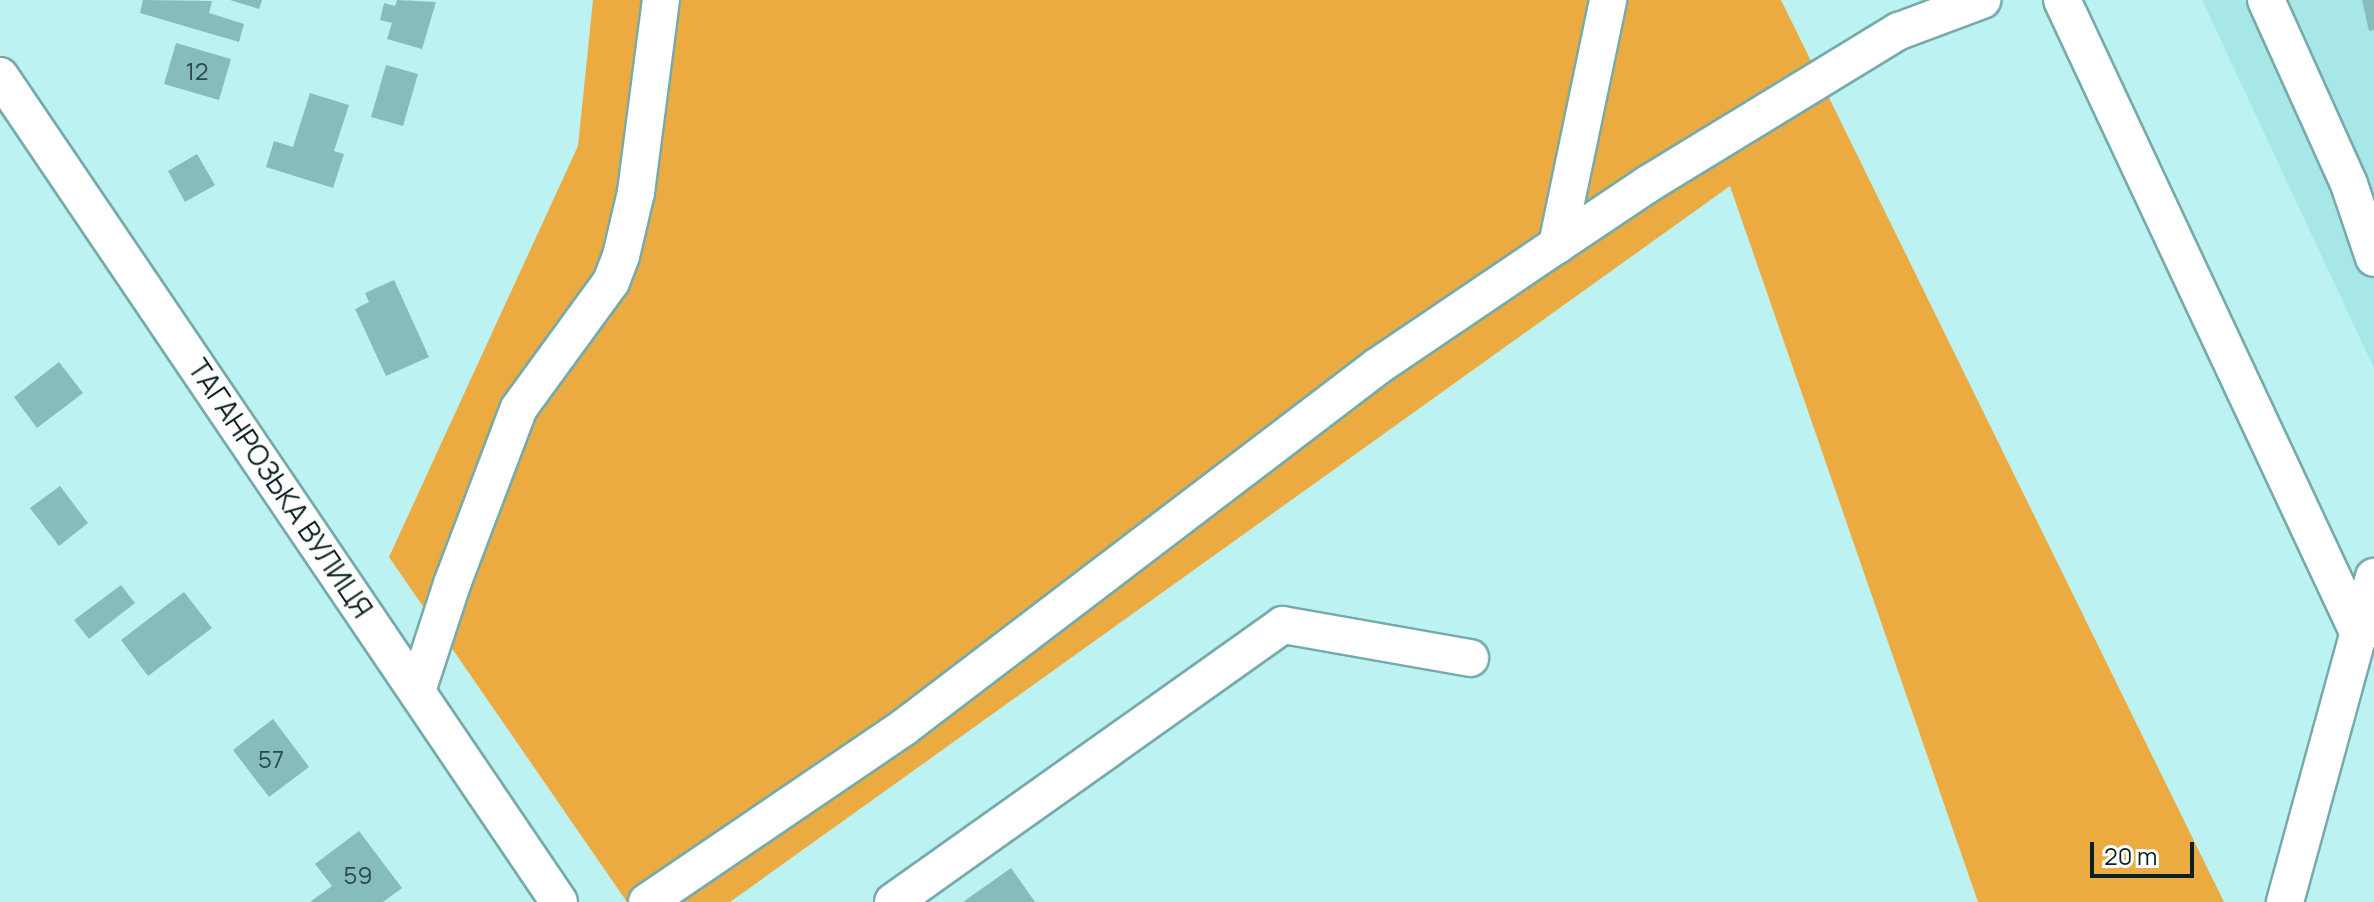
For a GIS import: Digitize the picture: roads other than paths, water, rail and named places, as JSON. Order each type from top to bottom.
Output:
[{"type":"street","points":[[418,688],[452,584],[519,408],[611,282],[621,256],[636,192],[661,0]]},
{"type":"street","points":[[1557,245],[1608,0]]},
{"type":"street","points":[[647,902],[903,728],[1378,366],[1557,245],[1648,184],[1899,31],[1982,0]]},
{"type":"street","points":[[2062,0],[2366,630]]},
{"type":"street","points":[[2266,0],[2362,181],[2374,258]]},
{"type":"street","name":"ТАГАНРОЗЬКА ВУЛИЦЯ","points":[[0,76],[418,688],[559,902]]},
{"type":"street","points":[[2285,902],[2366,630],[2374,577]]},
{"type":"street","points":[[893,902],[1283,625],[1470,658]]}]
